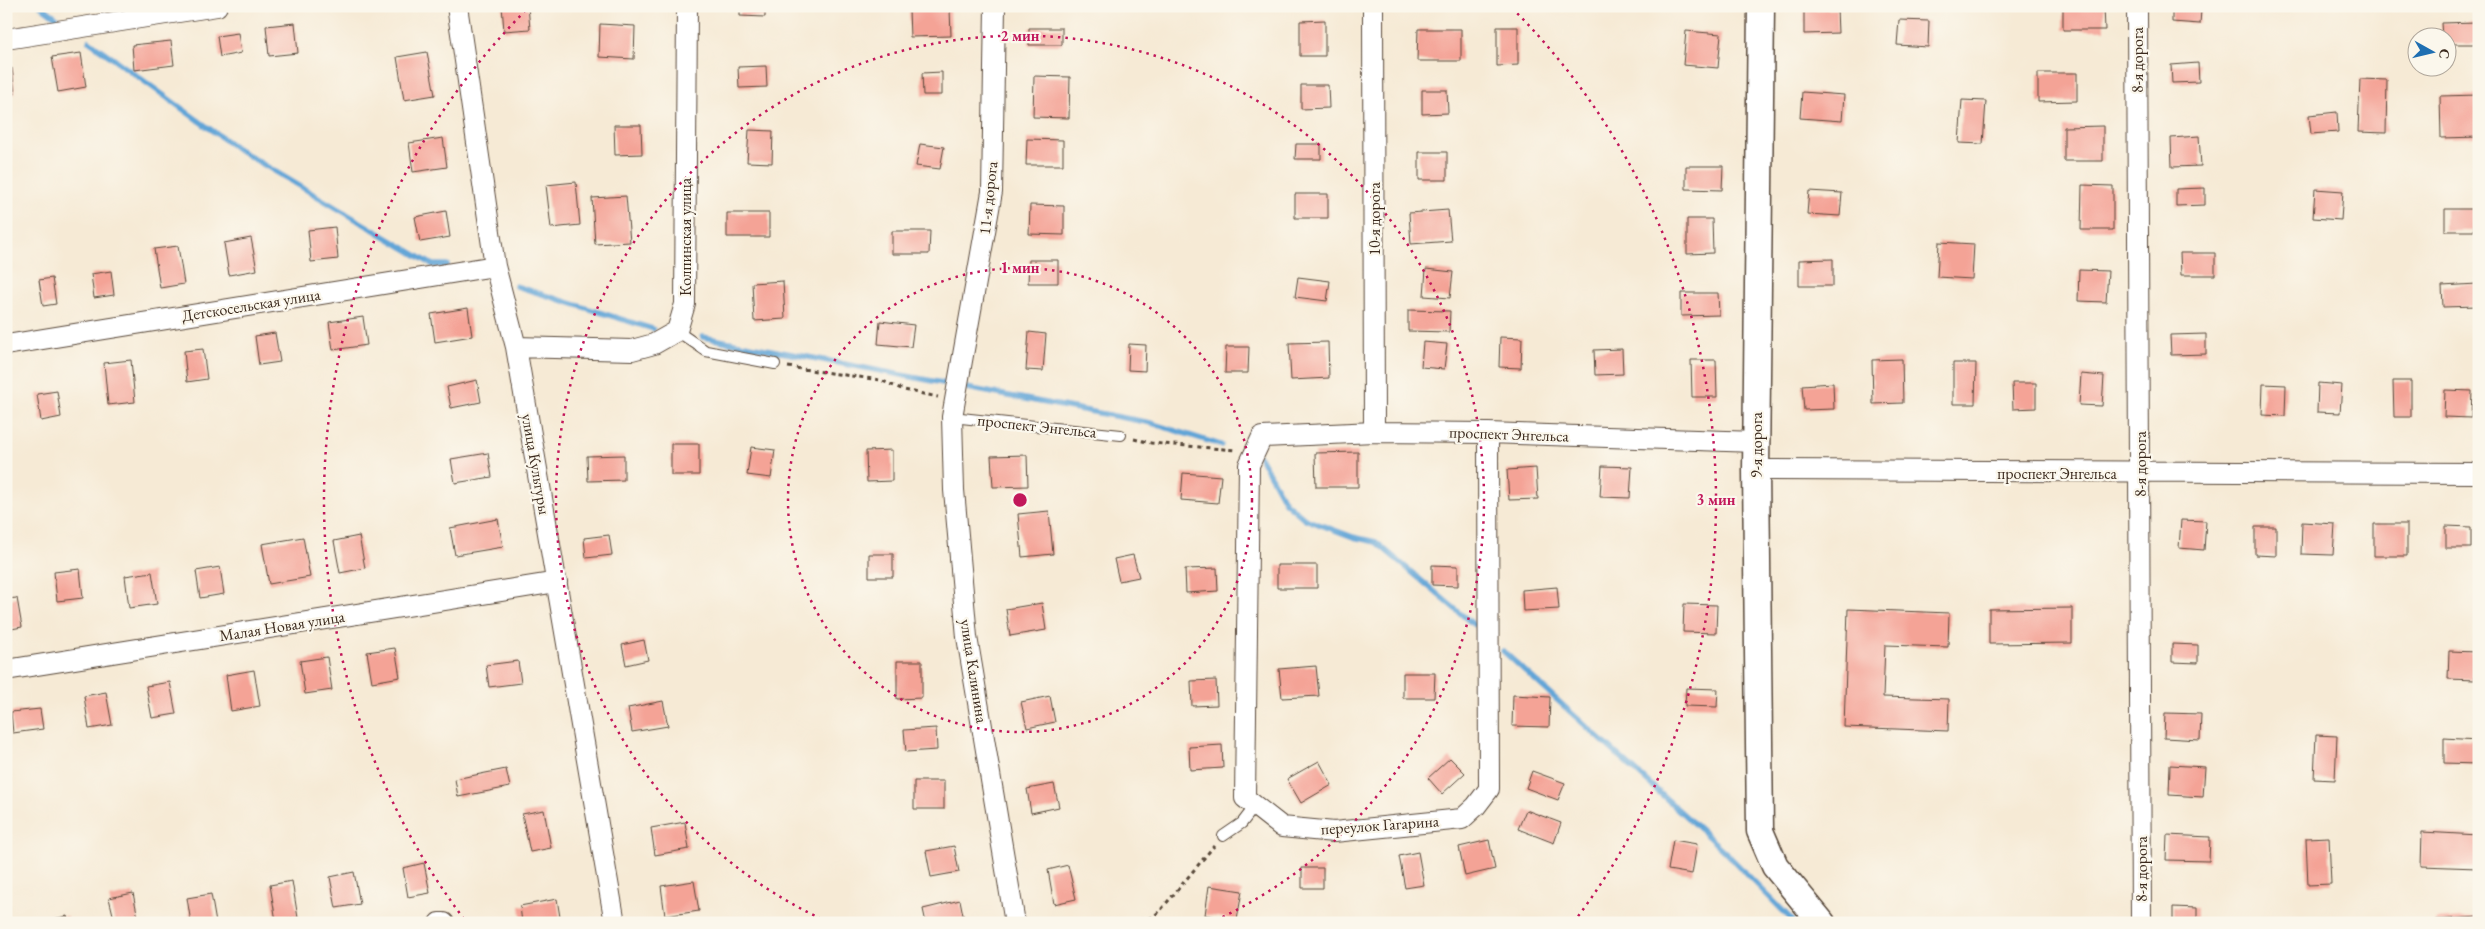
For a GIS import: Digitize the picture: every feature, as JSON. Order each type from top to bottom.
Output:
[{"type":"street","points":[[6,39],[217,6]]},
{"type":"street","name":"улица Культуры","points":[[457,6],[495,266],[516,347],[615,923]]},
{"type":"street","name":"Колпинская улица","points":[[677,331],[685,304],[687,6]]},
{"type":"street","name":"11-я дорога","points":[[952,417],[992,192],[996,6]]},
{"type":"street","name":"10-я дорога","points":[[1373,6],[1374,432]]},
{"type":"street","name":"9-я дорога","points":[[1761,6],[1756,442],[1760,831],[1775,866],[1822,923]]},
{"type":"street","name":"8-я дорога","points":[[2137,6],[2140,923]]},
{"type":"street","name":"Детскосельская улица","points":[[6,345],[495,266]]},
{"type":"street","points":[[516,347],[632,350],[654,344],[677,331]]},
{"type":"street","name":"улица Калинина","points":[[952,417],[954,490],[967,637],[1015,923]]},
{"type":"street","name":"проспект Энгельса","points":[[1260,442],[1374,432],[1488,432],[1756,442]]},
{"type":"street","name":"переулок Гагарина","points":[[1260,442],[1250,465],[1245,798],[1282,827],[1334,832],[1462,819],[1489,789],[1488,432]]},
{"type":"street","name":"проспект Энгельса","points":[[1756,470],[2479,473]]},
{"type":"street","name":"Малая Новая улица","points":[[6,670],[557,582]]},
{"type":"street","points":[[439,923],[444,923]]},
{"type":"lane","points":[[677,331],[706,351],[775,364]]},
{"type":"lane","name":"проспект Энгельса","points":[[952,417],[1121,435]]},
{"type":"lane","points":[[1223,836],[1242,823],[1255,806]]},
{"type":"path","points":[[775,364],[880,380],[919,394]]},
{"type":"path","points":[[1151,443],[1234,450],[1260,442]]},
{"type":"path","points":[[1116,923],[1151,918],[1159,912],[1223,836]]},
{"type":"building","points":[[502,6],[528,6],[530,29],[504,31]]},
{"type":"building","points":[[740,6],[765,6],[765,17],[740,16]]},
{"type":"building","points":[[2063,6],[2104,6],[2105,30],[2063,30]]},
{"type":"building","points":[[2172,8],[2201,10],[2200,24],[2172,22]]},
{"type":"building","points":[[950,9],[951,36],[910,37],[909,10]]},
{"type":"building","points":[[1837,9],[1838,33],[1804,34],[1804,10]]},
{"type":"building","points":[[1325,20],[1325,56],[1300,56],[1300,21]]},
{"type":"building","points":[[1899,20],[1929,21],[1928,47],[1897,45]]},
{"type":"building","points":[[2477,22],[2477,44],[2458,44],[2458,28],[2441,28],[2441,23]]},
{"type":"building","points":[[295,23],[298,53],[269,56],[266,26]]},
{"type":"building","points":[[600,24],[635,26],[634,59],[599,57]]},
{"type":"building","points":[[1497,27],[1518,27],[1518,65],[1497,66]]},
{"type":"building","points":[[1029,28],[1062,28],[1062,45],[1029,45]]},
{"type":"building","points":[[1418,29],[1461,29],[1461,61],[1417,61]]},
{"type":"building","points":[[1686,31],[1721,34],[1718,68],[1683,65]]},
{"type":"building","points":[[238,33],[241,53],[220,57],[217,36]]},
{"type":"building","points":[[171,41],[174,65],[134,70],[132,45]]},
{"type":"building","points":[[427,52],[435,95],[404,100],[397,57]]},
{"type":"building","points":[[81,53],[86,87],[58,92],[52,57]]},
{"type":"building","points":[[2198,63],[2199,82],[2172,83],[2171,65]]},
{"type":"building","points":[[766,66],[767,87],[739,88],[738,67]]},
{"type":"building","points":[[12,68],[15,94],[6,95],[6,69]]},
{"type":"building","points":[[942,72],[942,95],[923,95],[922,73]]},
{"type":"building","points":[[2038,73],[2077,73],[2077,101],[2038,102]]},
{"type":"building","points":[[1034,76],[1070,77],[1069,118],[1033,117]]},
{"type":"building","points":[[2360,79],[2387,80],[2386,133],[2358,132]]},
{"type":"building","points":[[1301,85],[1328,85],[1329,108],[1301,109]]},
{"type":"building","points":[[1422,90],[1447,90],[1448,113],[1422,114]]},
{"type":"building","points":[[1802,92],[1844,95],[1842,121],[1800,118]]},
{"type":"building","points":[[2479,95],[2479,137],[2441,138],[2440,96]]},
{"type":"building","points":[[1962,100],[1986,101],[1983,144],[1959,143]]},
{"type":"building","points":[[2337,112],[2338,132],[2311,134],[2309,115]]},
{"type":"building","points":[[614,125],[641,125],[642,154],[615,155]]},
{"type":"building","points":[[2103,126],[2103,161],[2064,161],[2064,127]]},
{"type":"building","points":[[749,130],[773,131],[772,163],[747,162]]},
{"type":"building","points":[[2199,136],[2201,166],[2172,167],[2171,138]]},
{"type":"building","points":[[443,138],[447,167],[413,172],[409,143]]},
{"type":"building","points":[[1027,139],[1063,140],[1063,165],[1026,165]]},
{"type":"building","points":[[920,144],[944,147],[940,169],[916,166]]},
{"type":"building","points":[[1296,144],[1321,144],[1321,159],[1295,159]]},
{"type":"building","points":[[1419,152],[1447,152],[1447,180],[1419,180]]},
{"type":"building","points":[[1686,166],[1723,166],[1722,190],[1686,189]]},
{"type":"building","points":[[576,182],[580,225],[551,228],[546,185]]},
{"type":"building","points":[[2082,185],[2113,186],[2113,230],[2081,230]]},
{"type":"building","points":[[2205,188],[2205,205],[2176,206],[2176,189]]},
{"type":"building","points":[[2315,189],[2343,191],[2341,220],[2313,218]]},
{"type":"building","points":[[1809,191],[1842,193],[1840,216],[1807,214]]},
{"type":"building","points":[[1295,194],[1328,194],[1328,218],[1295,218]]},
{"type":"building","points":[[626,196],[630,242],[595,244],[592,198]]},
{"type":"building","points":[[1030,205],[1064,206],[1064,235],[1029,234]]},
{"type":"building","points":[[2445,209],[2475,209],[2474,231],[2445,231]]},
{"type":"building","points":[[1448,210],[1451,241],[1411,244],[1409,213]]},
{"type":"building","points":[[446,211],[450,237],[420,242],[415,217]]},
{"type":"building","points":[[727,213],[769,213],[769,237],[727,237]]},
{"type":"building","points":[[1687,219],[1712,219],[1713,253],[1687,254]]},
{"type":"building","points":[[335,227],[338,259],[311,262],[308,230]]},
{"type":"building","points":[[892,231],[930,231],[929,254],[892,254]]},
{"type":"building","points":[[251,238],[257,270],[229,275],[224,243]]},
{"type":"building","points":[[1939,242],[1974,244],[1972,279],[1937,277]]},
{"type":"building","points":[[178,246],[184,284],[160,288],[154,249]]},
{"type":"building","points":[[2180,253],[2215,253],[2215,275],[2181,275]]},
{"type":"building","points":[[1833,259],[1833,286],[1799,286],[1799,260]]},
{"type":"building","points":[[1029,260],[1058,260],[1058,283],[1028,283]]},
{"type":"building","points":[[1426,269],[1453,272],[1450,298],[1424,296]]},
{"type":"building","points":[[2079,270],[2108,271],[2106,302],[2078,301]]},
{"type":"building","points":[[111,271],[114,295],[94,298],[91,274]]},
{"type":"building","points":[[1298,277],[1330,281],[1327,301],[1295,297]]},
{"type":"building","points":[[52,278],[56,304],[43,306],[39,280]]},
{"type":"building","points":[[783,281],[785,319],[754,321],[752,283]]},
{"type":"building","points":[[2477,284],[2478,306],[2443,307],[2442,286]]},
{"type":"building","points":[[1681,293],[1718,293],[1719,315],[1681,316]]},
{"type":"building","points":[[468,308],[472,336],[435,342],[431,314]]},
{"type":"building","points":[[1408,310],[1450,311],[1449,332],[1408,331]]},
{"type":"building","points":[[363,317],[367,345],[333,350],[329,322]]},
{"type":"building","points":[[880,321],[914,325],[911,347],[878,344]]},
{"type":"building","points":[[1029,332],[1046,334],[1043,371],[1026,370]]},
{"type":"building","points":[[275,333],[280,362],[259,365],[255,336]]},
{"type":"building","points":[[2206,334],[2206,354],[2171,355],[2170,335]]},
{"type":"building","points":[[1500,337],[1522,338],[1521,368],[1499,367]]},
{"type":"building","points":[[1328,342],[1329,378],[1291,380],[1289,343]]},
{"type":"building","points":[[1423,342],[1447,344],[1444,369],[1421,367]]},
{"type":"building","points":[[1129,344],[1146,345],[1145,371],[1128,370]]},
{"type":"building","points":[[1226,347],[1249,347],[1248,373],[1225,373]]},
{"type":"building","points":[[203,349],[207,379],[187,382],[184,351]]},
{"type":"building","points":[[1622,349],[1623,374],[1595,375],[1594,350]]},
{"type":"building","points":[[1902,359],[1903,403],[1873,404],[1872,360]]},
{"type":"building","points":[[131,360],[135,402],[108,405],[104,363]]},
{"type":"building","points":[[1691,360],[1716,360],[1717,397],[1692,397]]},
{"type":"building","points":[[1953,363],[1976,363],[1975,404],[1953,404]]},
{"type":"building","points":[[2081,374],[2104,376],[2102,406],[2079,405]]},
{"type":"building","points":[[477,380],[481,402],[451,408],[447,387]]},
{"type":"building","points":[[2393,381],[2411,381],[2411,417],[2394,417]]},
{"type":"building","points":[[1833,383],[1834,409],[1804,410],[1802,385]]},
{"type":"building","points":[[2012,383],[2036,383],[2036,408],[2013,409]]},
{"type":"building","points":[[2318,383],[2342,385],[2340,413],[2317,412]]},
{"type":"building","points":[[2263,384],[2286,385],[2285,416],[2262,415]]},
{"type":"building","points":[[2445,390],[2472,391],[2471,418],[2444,417]]},
{"type":"building","points":[[57,391],[61,417],[41,421],[37,394]]},
{"type":"building","points":[[671,444],[699,444],[699,475],[671,475]]},
{"type":"building","points":[[751,447],[775,450],[771,478],[747,475]]},
{"type":"building","points":[[892,450],[892,481],[867,482],[866,451]]},
{"type":"building","points":[[1358,452],[1358,487],[1316,487],[1315,453]]},
{"type":"building","points":[[488,453],[492,477],[455,483],[451,459]]},
{"type":"building","points":[[624,455],[624,480],[588,481],[587,456]]},
{"type":"building","points":[[1027,455],[1028,486],[993,487],[991,456]]},
{"type":"building","points":[[1602,466],[1632,467],[1630,498],[1600,497]]},
{"type":"building","points":[[1536,468],[1538,499],[1509,500],[1507,470]]},
{"type":"building","points":[[1183,473],[1221,476],[1218,503],[1181,500]]},
{"type":"building","points":[[1049,511],[1053,554],[1022,557],[1018,514]]},
{"type":"building","points":[[498,519],[503,547],[455,555],[450,528]]},
{"type":"building","points":[[2181,520],[2206,521],[2204,550],[2179,548]]},
{"type":"building","points":[[2302,522],[2335,524],[2333,555],[2301,554]]},
{"type":"building","points":[[2374,524],[2407,524],[2407,556],[2374,556]]},
{"type":"building","points":[[2446,526],[2471,527],[2471,548],[2446,548]]},
{"type":"building","points":[[2255,527],[2276,527],[2276,556],[2255,555]]},
{"type":"building","points":[[609,535],[612,555],[586,558],[584,538]]},
{"type":"building","points":[[359,536],[365,568],[340,573],[334,541]]},
{"type":"building","points":[[303,537],[310,577],[269,584],[262,544]]},
{"type":"building","points":[[869,554],[893,554],[893,577],[869,577]]},
{"type":"building","points":[[1133,555],[1139,577],[1119,581],[1114,559]]},
{"type":"building","points":[[1277,565],[1317,565],[1317,588],[1277,588]]},
{"type":"building","points":[[1432,565],[1458,566],[1458,586],[1432,585]]},
{"type":"building","points":[[220,567],[224,594],[200,598],[196,571]]},
{"type":"building","points":[[1217,568],[1218,591],[1186,593],[1185,569]]},
{"type":"building","points":[[80,569],[83,598],[57,601],[54,572]]},
{"type":"building","points":[[152,572],[157,604],[129,608],[125,576]]},
{"type":"building","points":[[1557,587],[1559,609],[1523,611],[1522,590]]},
{"type":"building","points":[[17,598],[22,627],[6,630],[6,599]]},
{"type":"building","points":[[1042,603],[1046,630],[1010,636],[1006,609]]},
{"type":"building","points":[[1684,604],[1717,605],[1716,633],[1683,632]]},
{"type":"building","points":[[2072,608],[2072,643],[1989,644],[1989,609]]},
{"type":"building","points":[[1848,609],[1949,613],[1948,647],[1885,645],[1883,697],[1949,699],[1948,731],[1844,727]]},
{"type":"building","points":[[644,640],[648,660],[626,665],[622,645]]},
{"type":"building","points":[[2172,644],[2198,645],[2198,663],[2172,662]]},
{"type":"building","points":[[395,648],[400,677],[372,682],[367,652]]},
{"type":"building","points":[[2449,651],[2476,652],[2475,680],[2448,679]]},
{"type":"building","points":[[327,657],[332,690],[305,694],[300,661]]},
{"type":"building","points":[[518,661],[521,683],[489,687],[486,665]]},
{"type":"building","points":[[897,661],[922,661],[922,698],[897,699]]},
{"type":"building","points":[[1316,666],[1319,696],[1282,698],[1279,669]]},
{"type":"building","points":[[254,670],[260,706],[231,711],[226,675]]},
{"type":"building","points":[[1403,673],[1435,673],[1434,698],[1403,698]]},
{"type":"building","points":[[1216,680],[1217,705],[1192,706],[1191,681]]},
{"type":"building","points":[[170,682],[176,714],[152,718],[146,686]]},
{"type":"building","points":[[1686,688],[1718,689],[1717,707],[1685,706]]},
{"type":"building","points":[[106,692],[112,725],[89,729],[84,696]]},
{"type":"building","points":[[1513,695],[1550,697],[1549,727],[1512,726]]},
{"type":"building","points":[[1050,696],[1055,722],[1027,728],[1021,702]]},
{"type":"building","points":[[663,701],[668,726],[632,732],[628,708]]},
{"type":"building","points":[[40,709],[43,729],[13,733],[11,712]]},
{"type":"building","points":[[2165,713],[2201,714],[2200,740],[2164,738]]},
{"type":"building","points":[[936,728],[937,750],[906,752],[904,730]]},
{"type":"building","points":[[2316,735],[2337,736],[2335,780],[2314,779]]},
{"type":"building","points":[[2444,738],[2478,740],[2477,764],[2444,763]]},
{"type":"building","points":[[1222,745],[1223,768],[1190,770],[1189,747]]},
{"type":"building","points":[[1450,758],[1465,773],[1442,794],[1428,778]]},
{"type":"building","points":[[1319,761],[1332,785],[1301,803],[1287,779]]},
{"type":"building","points":[[2170,765],[2205,767],[2203,797],[2169,795]]},
{"type":"building","points":[[506,769],[510,787],[458,797],[455,779]]},
{"type":"building","points":[[1532,771],[1565,783],[1558,800],[1526,788]]},
{"type":"building","points":[[914,781],[944,781],[944,809],[914,809]]},
{"type":"building","points":[[1054,784],[1059,807],[1031,813],[1027,789]]},
{"type":"building","points":[[544,810],[551,848],[530,852],[522,814]]},
{"type":"building","points":[[1526,810],[1561,823],[1554,843],[1518,829]]},
{"type":"building","points":[[685,822],[689,849],[655,855],[651,828]]},
{"type":"building","points":[[2422,832],[2478,835],[2477,868],[2421,866]]},
{"type":"building","points":[[2167,835],[2210,837],[2209,861],[2166,860]]},
{"type":"building","points":[[2329,837],[2331,884],[2308,885],[2306,838]]},
{"type":"building","points":[[1489,840],[1495,869],[1465,876],[1459,847]]},
{"type":"building","points":[[1673,840],[1697,844],[1692,874],[1668,870]]},
{"type":"building","points":[[954,846],[959,872],[931,877],[926,851]]},
{"type":"building","points":[[1418,852],[1424,885],[1405,888],[1399,856]]},
{"type":"building","points":[[424,863],[430,893],[408,897],[403,868]]},
{"type":"building","points":[[1068,865],[1076,899],[1054,904],[1048,870]]},
{"type":"building","points":[[1302,868],[1323,868],[1323,888],[1302,888]]},
{"type":"building","points":[[354,872],[360,904],[336,908],[330,877]]},
{"type":"building","points":[[292,881],[298,918],[276,921],[270,885]]},
{"type":"building","points":[[694,881],[699,911],[665,916],[661,886]]},
{"type":"building","points":[[1209,886],[1242,891],[1237,920],[1205,915]]},
{"type":"building","points":[[133,893],[139,923],[115,923],[109,898]]},
{"type":"building","points":[[211,894],[216,923],[191,923],[187,898]]},
{"type":"building","points":[[557,899],[561,923],[522,923],[520,906]]},
{"type":"building","points":[[960,900],[964,920],[951,923],[926,923],[923,909]]},
{"type":"building","points":[[2173,907],[2197,908],[2197,923],[2173,923]]},
{"type":"building","points":[[67,916],[69,923],[39,923],[39,922]]},
{"type":"building","points":[[2478,917],[2478,923],[2437,923],[2436,920]]},
{"type":"waterway","points":[[41,6],[56,17]]},
{"type":"waterway","points":[[89,41],[239,150],[433,265],[447,265]]},
{"type":"waterway","points":[[516,286],[653,329]]},
{"type":"waterway","points":[[703,337],[943,383]]},
{"type":"waterway","points":[[967,388],[1151,423],[1221,445]]},
{"type":"waterway","points":[[1260,457],[1285,502],[1305,519],[1353,537],[1376,542],[1474,625]]},
{"type":"waterway","points":[[1503,651],[1724,851],[1795,923]]}]
